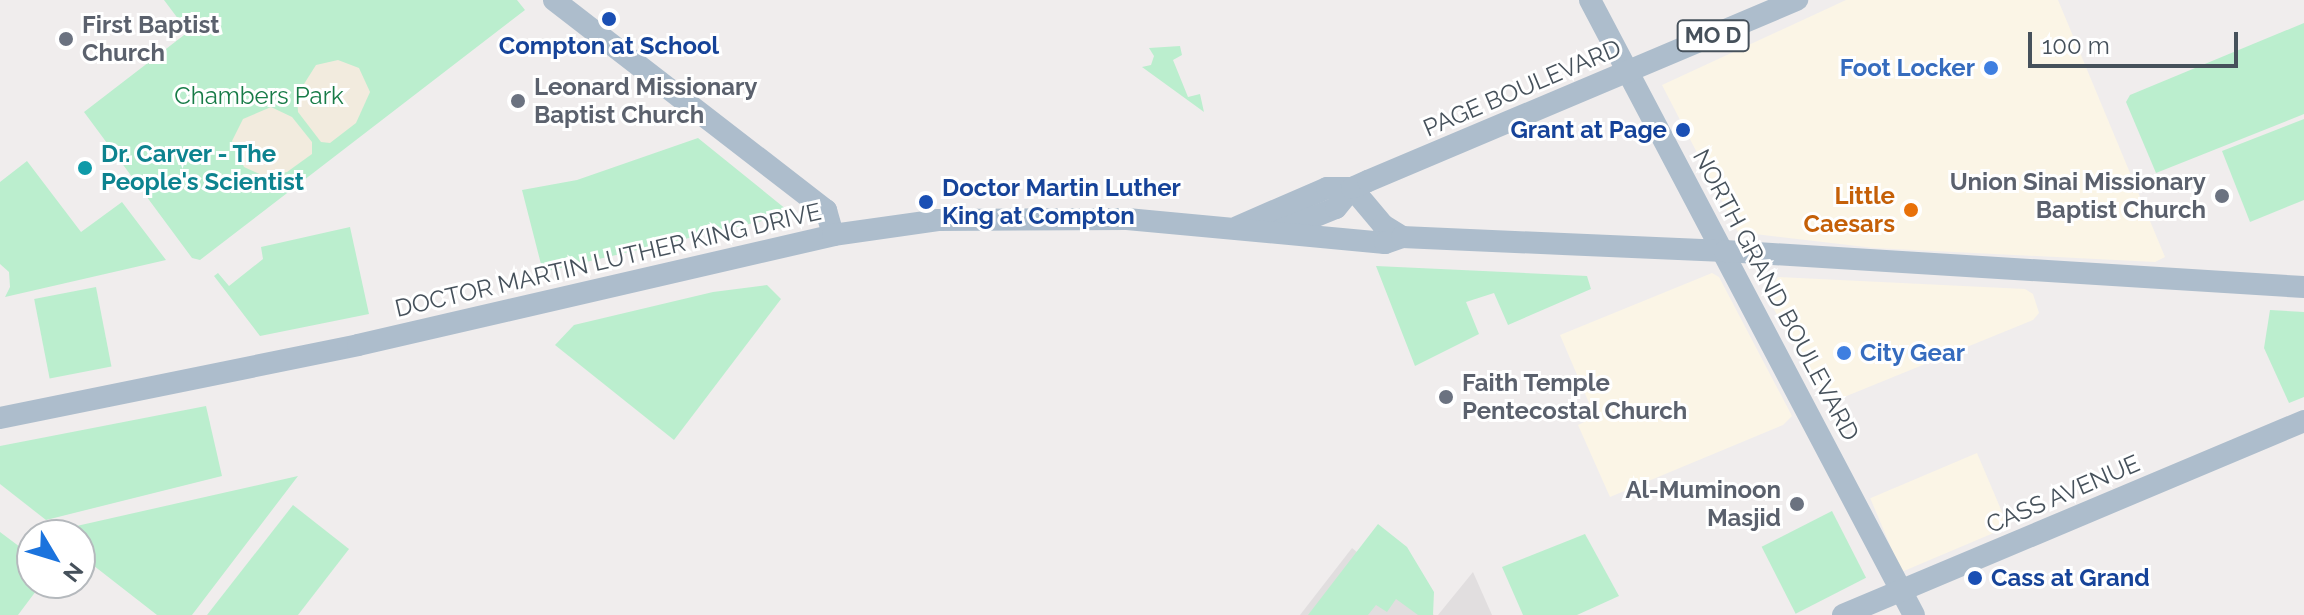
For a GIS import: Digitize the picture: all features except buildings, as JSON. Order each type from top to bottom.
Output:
[{"type":"main road","points":[[554,0],[826,210],[833,235]]},
{"type":"main road","name":"NORTH GRAND BOULEVARD","points":[[1590,0],[1725,251],[1914,615]]},
{"type":"main road","name":"PAGE BOULEVARD","points":[[1274,233],[1336,208],[1352,188],[1797,0]]},
{"type":"main road","name":"DOCTOR MARTIN LUTHER KING DRIVE","points":[[1235,228],[1327,188],[1352,188]]},
{"type":"main road","points":[[1352,188],[1383,225],[1402,237]]},
{"type":"main road","name":"DOCTOR MARTIN LUTHER KING DRIVE","points":[[0,418],[358,345],[833,235],[938,220],[1053,216],[1235,228],[1385,243],[1402,237],[1725,251],[2304,287]]},
{"type":"main road","name":"CASS AVENUE","points":[[1843,615],[2304,421]]},
{"type":"shaded area","points":[[1846,0],[2058,0],[2165,257],[2155,262],[1874,248],[1738,232],[1662,85]]},
{"type":"shaded area","points":[[1712,273],[1719,277],[1792,416],[1783,425],[1610,497],[1578,425],[1595,417],[1560,335]]},
{"type":"shaded area","points":[[1778,277],[2025,289],[2033,294],[2039,313],[2033,320],[1827,404],[1766,295]]},
{"type":"shaded area","points":[[1977,453],[2008,527],[1901,572],[1870,498]]},
{"type":"shaded area","points":[[1352,548],[1434,615],[1300,615]]},
{"type":"shaded area","points":[[1473,572],[1492,615],[1438,615]]},
{"type":"green space","name":"Chambers Park","points":[[164,0],[517,0],[525,10],[200,260],[192,258],[84,112],[188,32]]},
{"type":"green space","points":[[2304,23],[2304,114],[2156,173],[2126,102],[2130,95]]},
{"type":"green space","points":[[1180,46],[1182,55],[1173,60],[1188,97],[1200,94],[1204,112],[1142,67],[1151,65],[1154,56],[1149,48]]},
{"type":"green space","points":[[2304,119],[2304,200],[2250,222],[2222,151]]},
{"type":"green space","points":[[698,138],[792,214],[543,272],[522,190],[577,180]]},
{"type":"green space","points":[[27,161],[81,232],[122,202],[166,260],[5,297],[10,287],[9,272],[0,264],[0,182]]},
{"type":"green space","points":[[350,227],[369,314],[260,336],[214,276],[218,273],[229,286],[263,259],[261,247]]},
{"type":"green space","points":[[1376,266],[1587,276],[1591,289],[1508,325],[1494,293],[1466,302],[1479,334],[1415,366]]},
{"type":"green space","points":[[767,285],[781,299],[674,440],[555,345],[574,325],[713,292]]},
{"type":"green space","points":[[96,287],[111,367],[50,379],[34,299]]},
{"type":"green space","points":[[2270,310],[2304,312],[2304,397],[2289,403],[2264,348]]},
{"type":"green space","points":[[206,406],[222,476],[45,519],[0,484],[0,446]]},
{"type":"green space","points":[[298,476],[192,615],[157,615],[96,567],[96,522]]},
{"type":"green space","points":[[293,505],[349,549],[298,615],[207,615]]},
{"type":"green space","points":[[1832,511],[1866,578],[1796,614],[1762,547]]},
{"type":"green space","points":[[1378,524],[1407,547],[1434,592],[1433,615],[1418,615],[1396,599],[1387,612],[1376,605],[1368,615],[1308,615]]},
{"type":"green space","points":[[0,532],[16,544],[16,599],[30,599],[18,615],[0,615]]},
{"type":"green space","points":[[1585,534],[1619,596],[1577,615],[1523,615],[1502,567]]},
{"type":"sand","points":[[338,60],[359,68],[370,92],[356,123],[330,143],[321,142],[298,112],[297,95],[316,65]]},
{"type":"sand","points":[[271,107],[292,117],[312,142],[312,154],[287,172],[264,176],[244,167],[232,141],[243,119]]},
{"type":"place","name":"Compton at School","points":[[609,19]]},
{"type":"place","name":"First Baptist Church","points":[[66,39]]},
{"type":"place","name":"Foot Locker","points":[[1991,68]]},
{"type":"place","name":"Leonard Missionary Baptist Church","points":[[518,101]]},
{"type":"place","name":"Grant at Page","points":[[1683,130]]},
{"type":"place","name":"Dr. Carver - The People's Scientist","points":[[85,168]]},
{"type":"place","name":"Union Sinai Missionary Baptist Church","points":[[2222,196]]},
{"type":"place","name":"Doctor Martin Luther King at Compton","points":[[926,202]]},
{"type":"place","name":"Little Caesars","points":[[1911,210]]},
{"type":"place","name":"City Gear","points":[[1844,353]]},
{"type":"place","name":"Faith Temple Pentecostal Church","points":[[1446,397]]},
{"type":"place","name":"Al-Muminoon Masjid","points":[[1797,504]]},
{"type":"place","name":"Cass at Grand","points":[[1975,578]]}]
